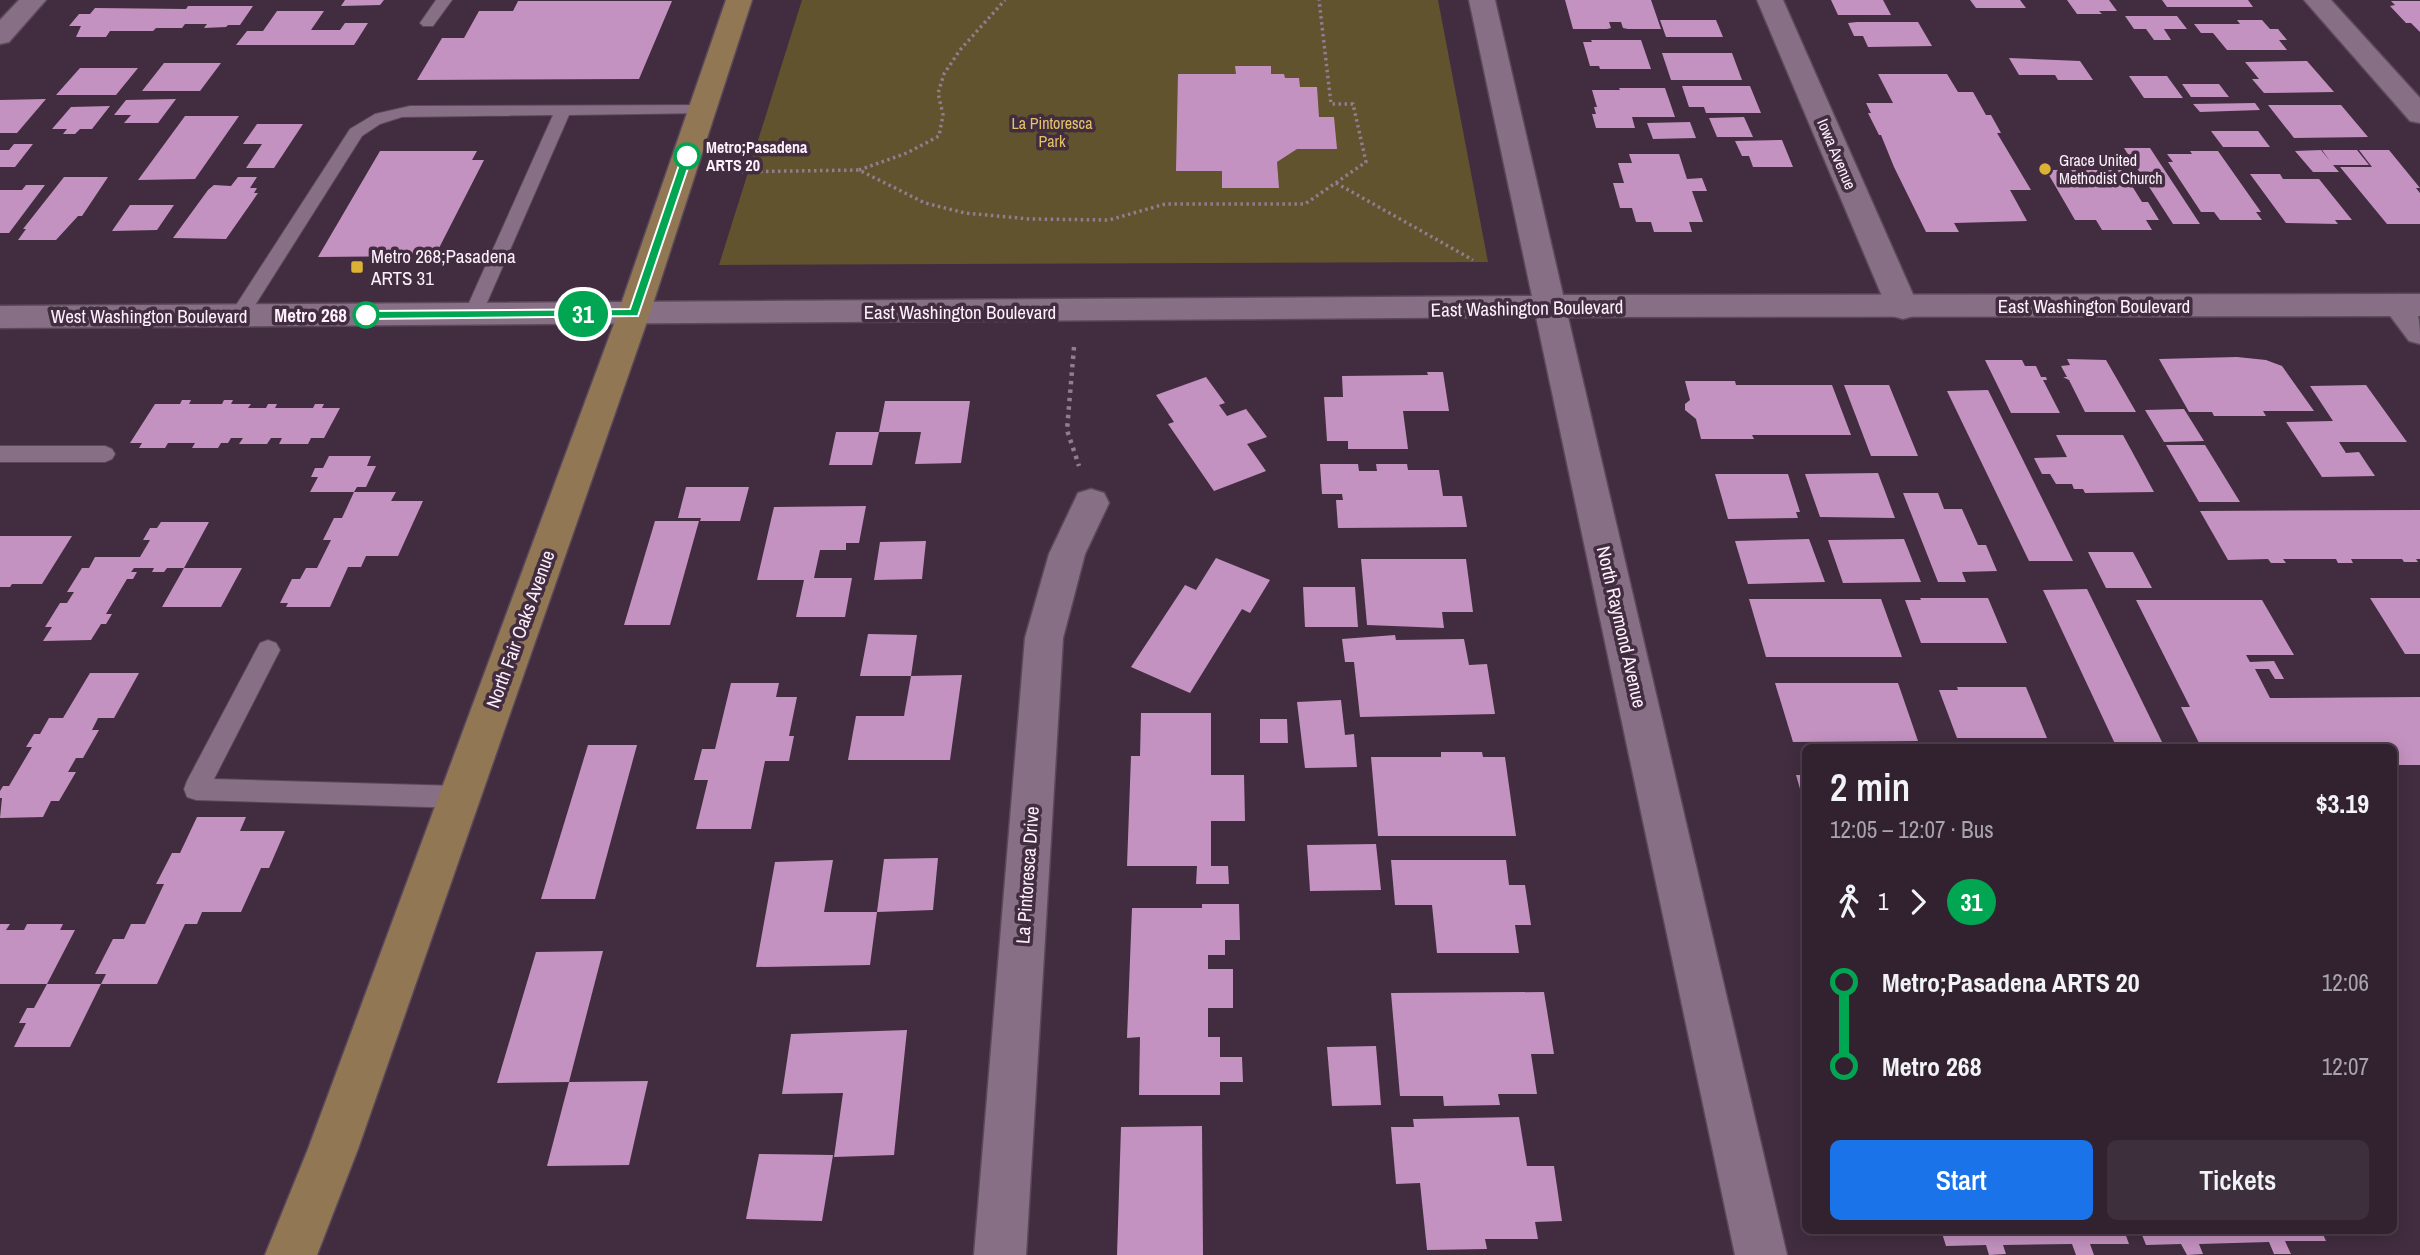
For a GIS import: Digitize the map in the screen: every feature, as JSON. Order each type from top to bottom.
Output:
[{"type":"main road","name":"North Fair Oaks Avenue","points":[[291,1255],[333,1149],[634,313],[739,0]]},
{"type":"street","points":[[0,36],[33,0]]},
{"type":"street","name":"North Raymond Avenue","points":[[1482,0],[1761,1255]]},
{"type":"street","name":"Iowa Avenue","points":[[1770,0],[1903,307]]},
{"type":"street","points":[[2316,0],[2420,115]]},
{"type":"street","points":[[2409,305],[2420,332]]},
{"type":"street","name":"East Washington Boulevard","points":[[634,313],[1549,306],[2409,305]]},
{"type":"street","name":"West Washington Boulevard","points":[[0,317],[634,313]]},
{"type":"street","name":"La Pintoresca Drive","points":[[1000,1255],[1044,638],[1068,554],[1091,503]]},
{"type":"lane","points":[[428,23],[444,0]]},
{"type":"lane","points":[[238,316],[356,133],[372,120],[391,112],[410,111],[702,110]]},
{"type":"lane","points":[[473,314],[563,111]]},
{"type":"lane","points":[[0,454],[105,454]]},
{"type":"lane","points":[[268,650],[196,789],[460,797]]},
{"type":"path","points":[[681,173],[859,170],[907,153],[939,136],[943,115],[938,93],[944,74],[960,50],[1005,0]]},
{"type":"path","points":[[859,170],[925,203],[965,213],[1030,219],[1109,220],[1165,205],[1305,205],[1366,162],[1353,104],[1331,104],[1319,0]]},
{"type":"path","points":[[1336,183],[1473,260]]},
{"type":"path","points":[[1077,311],[1066,430],[1091,503]]},
{"type":"green space","name":"La Pintoresca Park","points":[[802,0],[1438,0],[1488,262],[719,265]]},
{"type":"building","points":[[345,0],[384,0],[380,5],[341,6]]},
{"type":"building","points":[[1565,0],[1651,0],[1661,29],[1628,29],[1623,28],[1621,22],[1609,22],[1611,28],[1607,29],[1573,29]]},
{"type":"building","points":[[1831,0],[1883,0],[1891,15],[1838,15]]},
{"type":"building","points":[[1970,0],[2020,0],[2026,8],[1976,8]]},
{"type":"building","points":[[2067,0],[2109,0],[2117,11],[2077,14]]},
{"type":"building","points":[[2162,0],[2248,0],[2253,7],[2167,7]]},
{"type":"building","points":[[518,1],[672,1],[639,79],[417,80],[442,38],[464,38],[479,11],[513,11]]},
{"type":"building","points":[[2391,1],[2420,1],[2420,32],[2411,23],[2406,23],[2390,6],[2395,5]]},
{"type":"building","points":[[188,6],[253,6],[240,25],[226,27],[204,28],[207,24],[185,24],[182,28],[110,31],[106,37],[76,37],[81,26],[69,26],[79,14],[90,14],[95,8],[186,9]]},
{"type":"building","points":[[277,11],[324,11],[311,30],[340,30],[345,23],[368,23],[354,45],[236,45],[247,31],[263,31]]},
{"type":"building","points":[[2125,16],[2177,16],[2187,29],[2164,29],[2171,40],[2154,40],[2146,29],[2134,29]]},
{"type":"building","points":[[1660,20],[1716,20],[1723,37],[1666,37]]},
{"type":"building","points":[[2237,20],[2262,20],[2270,29],[2278,29],[2287,40],[2279,40],[2287,50],[2227,50],[2213,33],[2201,33],[2194,24],[2240,24]]},
{"type":"building","points":[[1918,22],[1932,46],[1868,47],[1863,36],[1854,36],[1848,23]]},
{"type":"building","points":[[1591,40],[1641,40],[1651,69],[1600,69],[1599,66],[1590,66],[1583,42],[1592,42]]},
{"type":"building","points":[[1662,53],[1732,53],[1742,80],[1671,80]]},
{"type":"building","points":[[2009,58],[2080,61],[2093,80],[2058,80],[2055,75],[2019,75]]},
{"type":"building","points":[[2307,61],[2334,92],[2264,93],[2252,79],[2259,79],[2245,62]]},
{"type":"building","points":[[164,63],[221,63],[200,91],[142,91]]},
{"type":"building","points":[[1235,66],[1271,66],[1271,74],[1299,78],[1300,87],[1317,87],[1319,117],[1334,117],[1337,149],[1297,149],[1277,162],[1279,188],[1222,188],[1222,171],[1176,171],[1178,74],[1236,74]]},
{"type":"building","points":[[80,68],[138,68],[116,95],[56,95]]},
{"type":"building","points":[[1878,74],[1947,74],[1958,92],[1973,92],[1986,115],[1991,115],[2001,133],[1997,133],[2031,190],[2010,190],[2027,221],[1954,223],[1959,232],[1926,232],[1868,113],[1871,113],[1866,103],[1893,103]]},
{"type":"building","points":[[2129,76],[2167,76],[2183,98],[2144,98]]},
{"type":"building","points":[[2182,84],[2219,84],[2229,97],[2191,97]]},
{"type":"building","points":[[1682,86],[1750,86],[1761,113],[1706,113],[1704,107],[1689,107]]},
{"type":"building","points":[[1619,88],[1665,88],[1675,117],[1632,117],[1635,128],[1596,128],[1592,114],[1596,114],[1594,107],[1597,107],[1592,90],[1620,90]]},
{"type":"building","points":[[46,99],[17,133],[0,133],[0,100]]},
{"type":"building","points":[[176,99],[158,123],[124,123],[131,115],[114,115],[126,100]]},
{"type":"building","points":[[2255,103],[2260,110],[2200,112],[2193,104]]},
{"type":"building","points":[[2268,105],[2341,105],[2368,137],[2294,138]]},
{"type":"building","points":[[110,106],[92,129],[63,134],[67,129],[52,129],[71,107]]},
{"type":"building","points":[[185,116],[239,116],[195,179],[138,180]]},
{"type":"building","points":[[1744,117],[1753,137],[1717,137],[1709,118]]},
{"type":"building","points":[[1690,122],[1696,138],[1653,139],[1647,123]]},
{"type":"building","points":[[257,124],[303,124],[274,168],[246,168],[262,144],[243,144]]},
{"type":"building","points":[[2211,131],[2258,131],[2270,147],[2223,147]]},
{"type":"building","points":[[1782,140],[1793,167],[1753,167],[1749,156],[1742,156],[1735,141]]},
{"type":"building","points":[[14,144],[33,144],[15,167],[0,167],[0,150],[9,150]]},
{"type":"building","points":[[2124,148],[2150,148],[2200,224],[2173,224]]},
{"type":"building","points":[[2321,150],[2330,161],[2322,150],[2357,150],[2369,165],[2333,165],[2339,172],[2313,172],[2295,151]]},
{"type":"building","points":[[2359,150],[2389,150],[2420,188],[2416,188],[2420,193],[2420,224],[2387,224],[2340,167],[2372,167]]},
{"type":"building","points":[[380,151],[477,151],[472,160],[484,160],[439,248],[427,248],[423,256],[318,257]]},
{"type":"building","points":[[2190,151],[2218,151],[2261,212],[2256,212],[2262,220],[2220,220],[2214,212],[2201,212],[2168,162],[2173,162],[2167,154],[2192,154]]},
{"type":"building","points":[[1629,154],[1679,154],[1687,179],[1702,178],[1707,191],[1692,191],[1703,222],[1689,222],[1692,232],[1654,232],[1651,222],[1636,222],[1632,208],[1620,208],[1613,183],[1624,183],[1618,163],[1632,163]]},
{"type":"building","points":[[2046,170],[2122,170],[2142,202],[2148,202],[2159,220],[2146,220],[2152,230],[2102,230],[2096,220],[2075,220]]},
{"type":"building","points":[[2250,174],[2280,174],[2283,179],[2319,179],[2352,220],[2335,220],[2338,224],[2286,223]]},
{"type":"building","points":[[64,177],[108,177],[82,216],[78,216],[56,240],[18,240],[26,229],[23,229]]},
{"type":"building","points":[[238,177],[257,177],[250,188],[257,188],[254,193],[258,193],[226,239],[173,238],[208,190],[214,185],[231,186]]},
{"type":"building","points":[[26,185],[45,185],[9,233],[0,233],[0,190],[22,190]]},
{"type":"building","points":[[130,205],[174,205],[157,230],[112,231]]},
{"type":"building","points":[[2237,357],[2266,360],[2282,366],[2314,411],[2263,411],[2266,416],[2214,416],[2212,412],[2189,412],[2159,359]]},
{"type":"building","points":[[2067,359],[2106,360],[2136,412],[2085,412],[2069,380],[2063,377],[2067,377],[2061,366],[2070,365]]},
{"type":"building","points":[[1985,360],[2022,360],[2025,366],[2036,366],[2041,377],[2046,377],[2047,380],[2043,380],[2060,413],[2011,413]]},
{"type":"building","points":[[1427,372],[1443,372],[1449,411],[1403,411],[1408,449],[1348,449],[1348,441],[1327,441],[1324,397],[1343,397],[1342,376],[1428,375]]},
{"type":"building","points":[[1206,377],[1225,403],[1219,405],[1227,416],[1246,409],[1267,437],[1247,444],[1266,471],[1214,491],[1168,424],[1174,422],[1156,395]]},
{"type":"building","points":[[1685,381],[1735,381],[1736,385],[1832,385],[1851,435],[1752,435],[1754,439],[1701,439],[1696,419],[1685,410],[1685,404],[1690,400]]},
{"type":"building","points":[[1844,385],[1889,385],[1918,456],[1871,456]]},
{"type":"building","points":[[2366,385],[2407,442],[2339,442],[2346,453],[2359,452],[2375,476],[2322,477],[2286,422],[2333,421],[2310,386]]},
{"type":"building","points":[[1988,390],[2073,561],[2029,561],[1947,391]]},
{"type":"building","points":[[182,400],[191,400],[189,404],[222,404],[224,400],[233,400],[231,404],[251,404],[248,408],[266,408],[268,404],[277,404],[275,408],[313,408],[315,404],[324,404],[322,408],[340,408],[324,438],[311,438],[308,444],[279,444],[282,438],[271,438],[267,444],[239,444],[243,438],[231,438],[228,443],[221,443],[218,448],[192,448],[195,443],[168,443],[165,448],[139,448],[142,443],[130,443],[155,404],[180,404]]},
{"type":"building","points":[[885,401],[970,401],[961,463],[915,464],[921,432],[879,432]]},
{"type":"building","points":[[2184,409],[2204,441],[2164,442],[2145,410]]},
{"type":"building","points":[[836,432],[879,432],[872,465],[829,465]]},
{"type":"building","points":[[2056,435],[2123,435],[2154,492],[2085,493],[2083,489],[2074,489],[2072,484],[2056,484],[2050,474],[2042,474],[2034,458],[2067,457]]},
{"type":"building","points":[[2166,445],[2205,445],[2240,502],[2199,502]]},
{"type":"building","points":[[329,456],[371,456],[367,466],[376,466],[366,487],[357,487],[354,492],[310,492],[318,477],[311,477],[315,468],[323,468]]},
{"type":"building","points":[[1320,464],[1358,464],[1359,471],[1377,471],[1376,464],[1407,464],[1408,470],[1439,470],[1443,496],[1462,496],[1467,527],[1338,528],[1336,500],[1343,500],[1342,494],[1322,494]]},
{"type":"building","points":[[1878,473],[1895,518],[1820,517],[1805,474]]},
{"type":"building","points":[[1715,474],[1788,474],[1800,512],[1796,512],[1798,518],[1728,519]]},
{"type":"building","points":[[686,487],[749,487],[740,521],[678,518]]},
{"type":"building","points":[[354,492],[396,492],[391,501],[423,501],[398,556],[366,556],[361,567],[348,567],[330,607],[286,607],[288,603],[280,603],[292,579],[300,579],[306,568],[317,568],[331,540],[323,540],[334,518],[342,518]]},
{"type":"building","points":[[1903,493],[1938,493],[1944,509],[1962,509],[1978,545],[1986,545],[1997,571],[1962,572],[1966,582],[1938,582]]},
{"type":"building","points":[[866,506],[859,543],[846,543],[846,550],[820,550],[814,578],[852,578],[845,617],[796,617],[804,580],[757,580],[774,507]]},
{"type":"building","points":[[2420,510],[2420,559],[2416,559],[2418,562],[2404,562],[2402,559],[2351,559],[2353,563],[2338,563],[2336,559],[2283,559],[2286,563],[2271,563],[2268,559],[2228,560],[2200,511]]},
{"type":"building","points":[[655,521],[699,521],[670,625],[624,625]]},
{"type":"building","points":[[161,522],[209,522],[184,568],[167,568],[164,572],[152,572],[154,568],[134,568],[131,572],[137,572],[133,579],[127,579],[106,614],[112,614],[106,624],[101,624],[91,640],[43,641],[52,627],[45,627],[60,603],[67,603],[74,592],[67,592],[82,568],[89,568],[95,557],[140,557],[150,540],[143,540],[150,528],[157,528]]},
{"type":"building","points":[[0,536],[72,536],[42,584],[12,584],[10,587],[0,587]]},
{"type":"building","points":[[1809,539],[1825,582],[1748,584],[1735,541]]},
{"type":"building","points":[[1904,539],[1921,582],[1843,583],[1828,540]]},
{"type":"building","points":[[926,541],[922,579],[874,580],[880,542]]},
{"type":"building","points":[[2088,552],[2133,552],[2152,588],[2106,588]]},
{"type":"building","points":[[1216,558],[1270,580],[1250,613],[1242,609],[1190,693],[1131,667],[1185,585],[1196,590]]},
{"type":"building","points":[[1361,559],[1466,559],[1473,612],[1442,612],[1444,628],[1367,625]]},
{"type":"building","points":[[184,568],[242,568],[221,607],[162,607]]},
{"type":"building","points":[[1303,587],[1355,587],[1358,627],[1305,627]]},
{"type":"building","points":[[2087,589],[2163,744],[2115,744],[2043,590]]},
{"type":"building","points":[[1920,598],[1988,598],[2007,643],[1921,643],[1905,600],[1921,600]]},
{"type":"building","points":[[2370,598],[2420,598],[2420,654],[2405,654]]},
{"type":"building","points":[[1749,599],[1881,599],[1902,657],[1766,657]]},
{"type":"building","points":[[2136,600],[2262,600],[2294,655],[2246,655],[2250,662],[2274,661],[2284,679],[2275,679],[2269,669],[2255,669],[2270,698],[2420,697],[2420,765],[2397,765],[2397,744],[2200,744],[2181,707],[2190,707]]},
{"type":"building","points":[[868,634],[917,635],[911,676],[860,676]]},
{"type":"building","points":[[1395,635],[1396,640],[1464,639],[1469,665],[1487,664],[1495,714],[1360,717],[1354,662],[1345,662],[1342,639]]},
{"type":"building","points":[[90,673],[139,673],[114,718],[98,718],[92,730],[99,730],[83,758],[76,758],[68,772],[76,772],[59,801],[51,801],[43,817],[0,818],[0,791],[3,786],[9,786],[32,747],[26,747],[34,734],[40,734],[49,718],[63,718]]},
{"type":"building","points":[[962,675],[950,760],[848,760],[856,716],[904,716],[911,676]]},
{"type":"building","points":[[731,683],[779,683],[776,697],[797,697],[789,736],[794,736],[789,761],[765,761],[751,829],[696,829],[708,780],[694,780],[702,749],[715,749]]},
{"type":"building","points":[[1775,683],[1898,683],[1918,741],[1793,742]]},
{"type":"building","points":[[1957,687],[2026,687],[2047,738],[1957,738],[1939,690],[1958,690]]},
{"type":"building","points":[[1341,700],[1345,735],[1354,734],[1357,767],[1305,768],[1297,702]]},
{"type":"building","points":[[1141,713],[1211,713],[1211,775],[1244,775],[1245,821],[1211,821],[1211,866],[1228,866],[1229,884],[1196,884],[1197,866],[1127,866],[1131,756],[1140,756]]},
{"type":"building","points":[[1260,719],[1287,719],[1288,743],[1260,743]]},
{"type":"building","points":[[588,745],[637,745],[595,899],[541,899]]},
{"type":"building","points":[[1441,752],[1482,752],[1483,757],[1505,757],[1516,836],[1378,836],[1371,757],[1441,757]]},
{"type":"building","points":[[1796,775],[1802,775],[1802,796]]},
{"type":"building","points":[[197,817],[246,817],[240,831],[285,831],[269,868],[261,868],[241,912],[202,912],[197,924],[185,924],[157,984],[101,984],[106,974],[95,974],[113,939],[124,939],[131,924],[145,924],[164,884],[156,884],[172,853],[180,853]]},
{"type":"building","points":[[1376,844],[1381,890],[1310,891],[1307,845]]},
{"type":"building","points":[[938,858],[933,910],[877,912],[884,859]]},
{"type":"building","points":[[833,860],[824,912],[877,912],[870,965],[756,967],[775,862]]},
{"type":"building","points":[[1391,860],[1506,860],[1509,885],[1525,885],[1531,925],[1515,925],[1519,953],[1437,953],[1432,905],[1395,905]]},
{"type":"building","points":[[1202,904],[1239,904],[1240,940],[1225,940],[1225,955],[1208,955],[1208,969],[1233,969],[1233,1008],[1208,1008],[1208,1037],[1220,1037],[1220,1057],[1242,1057],[1243,1082],[1220,1082],[1220,1095],[1139,1095],[1140,1037],[1127,1038],[1132,908],[1202,908]]},
{"type":"building","points":[[0,924],[10,924],[6,930],[24,930],[27,924],[63,924],[60,930],[75,930],[47,984],[0,984]]},
{"type":"building","points":[[603,951],[569,1082],[497,1083],[536,952]]},
{"type":"building","points":[[47,984],[101,984],[70,1047],[14,1047],[26,1023],[19,1023],[27,1008],[34,1008]]},
{"type":"building","points":[[1544,992],[1554,1054],[1531,1054],[1537,1094],[1498,1094],[1500,1105],[1444,1106],[1443,1096],[1400,1096],[1391,993]]},
{"type":"building","points":[[907,1030],[894,1155],[834,1157],[843,1093],[782,1094],[791,1034]]},
{"type":"building","points":[[1376,1046],[1381,1105],[1332,1106],[1327,1047]]},
{"type":"building","points":[[648,1081],[629,1165],[547,1166],[569,1082]]},
{"type":"building","points":[[1519,1117],[1527,1166],[1554,1166],[1562,1221],[1535,1222],[1538,1239],[1485,1239],[1487,1249],[1427,1250],[1420,1183],[1396,1184],[1391,1127],[1414,1127],[1413,1119]]},
{"type":"building","points":[[1202,1126],[1203,1255],[1117,1255],[1121,1127]]},
{"type":"building","points":[[759,1154],[833,1155],[822,1221],[746,1219]]},
{"type":"building","points":[[1942,1234],[2125,1234],[2129,1244],[2090,1244],[2094,1255],[2076,1255],[2072,1244],[2003,1245],[2006,1254],[1989,1255],[1986,1245],[1946,1246]]},
{"type":"building","points":[[2142,1234],[2323,1234],[2326,1241],[2285,1241],[2291,1254],[2274,1254],[2269,1242],[2199,1244],[2203,1254],[2187,1255],[2181,1244],[2146,1245]]},
{"type":"bus line","name":"31","points":[[366,315],[634,313],[687,156]]},
{"type":"place","name":"Metro;Pasadena ARTS 20","points":[[687,156]]},
{"type":"place","name":"Grace United Methodist Church","points":[[2045,169]]},
{"type":"place","name":"Metro 268;Pasadena ARTS 31","points":[[357,267]]},
{"type":"place","name":"Metro 268","points":[[366,315]]}]
